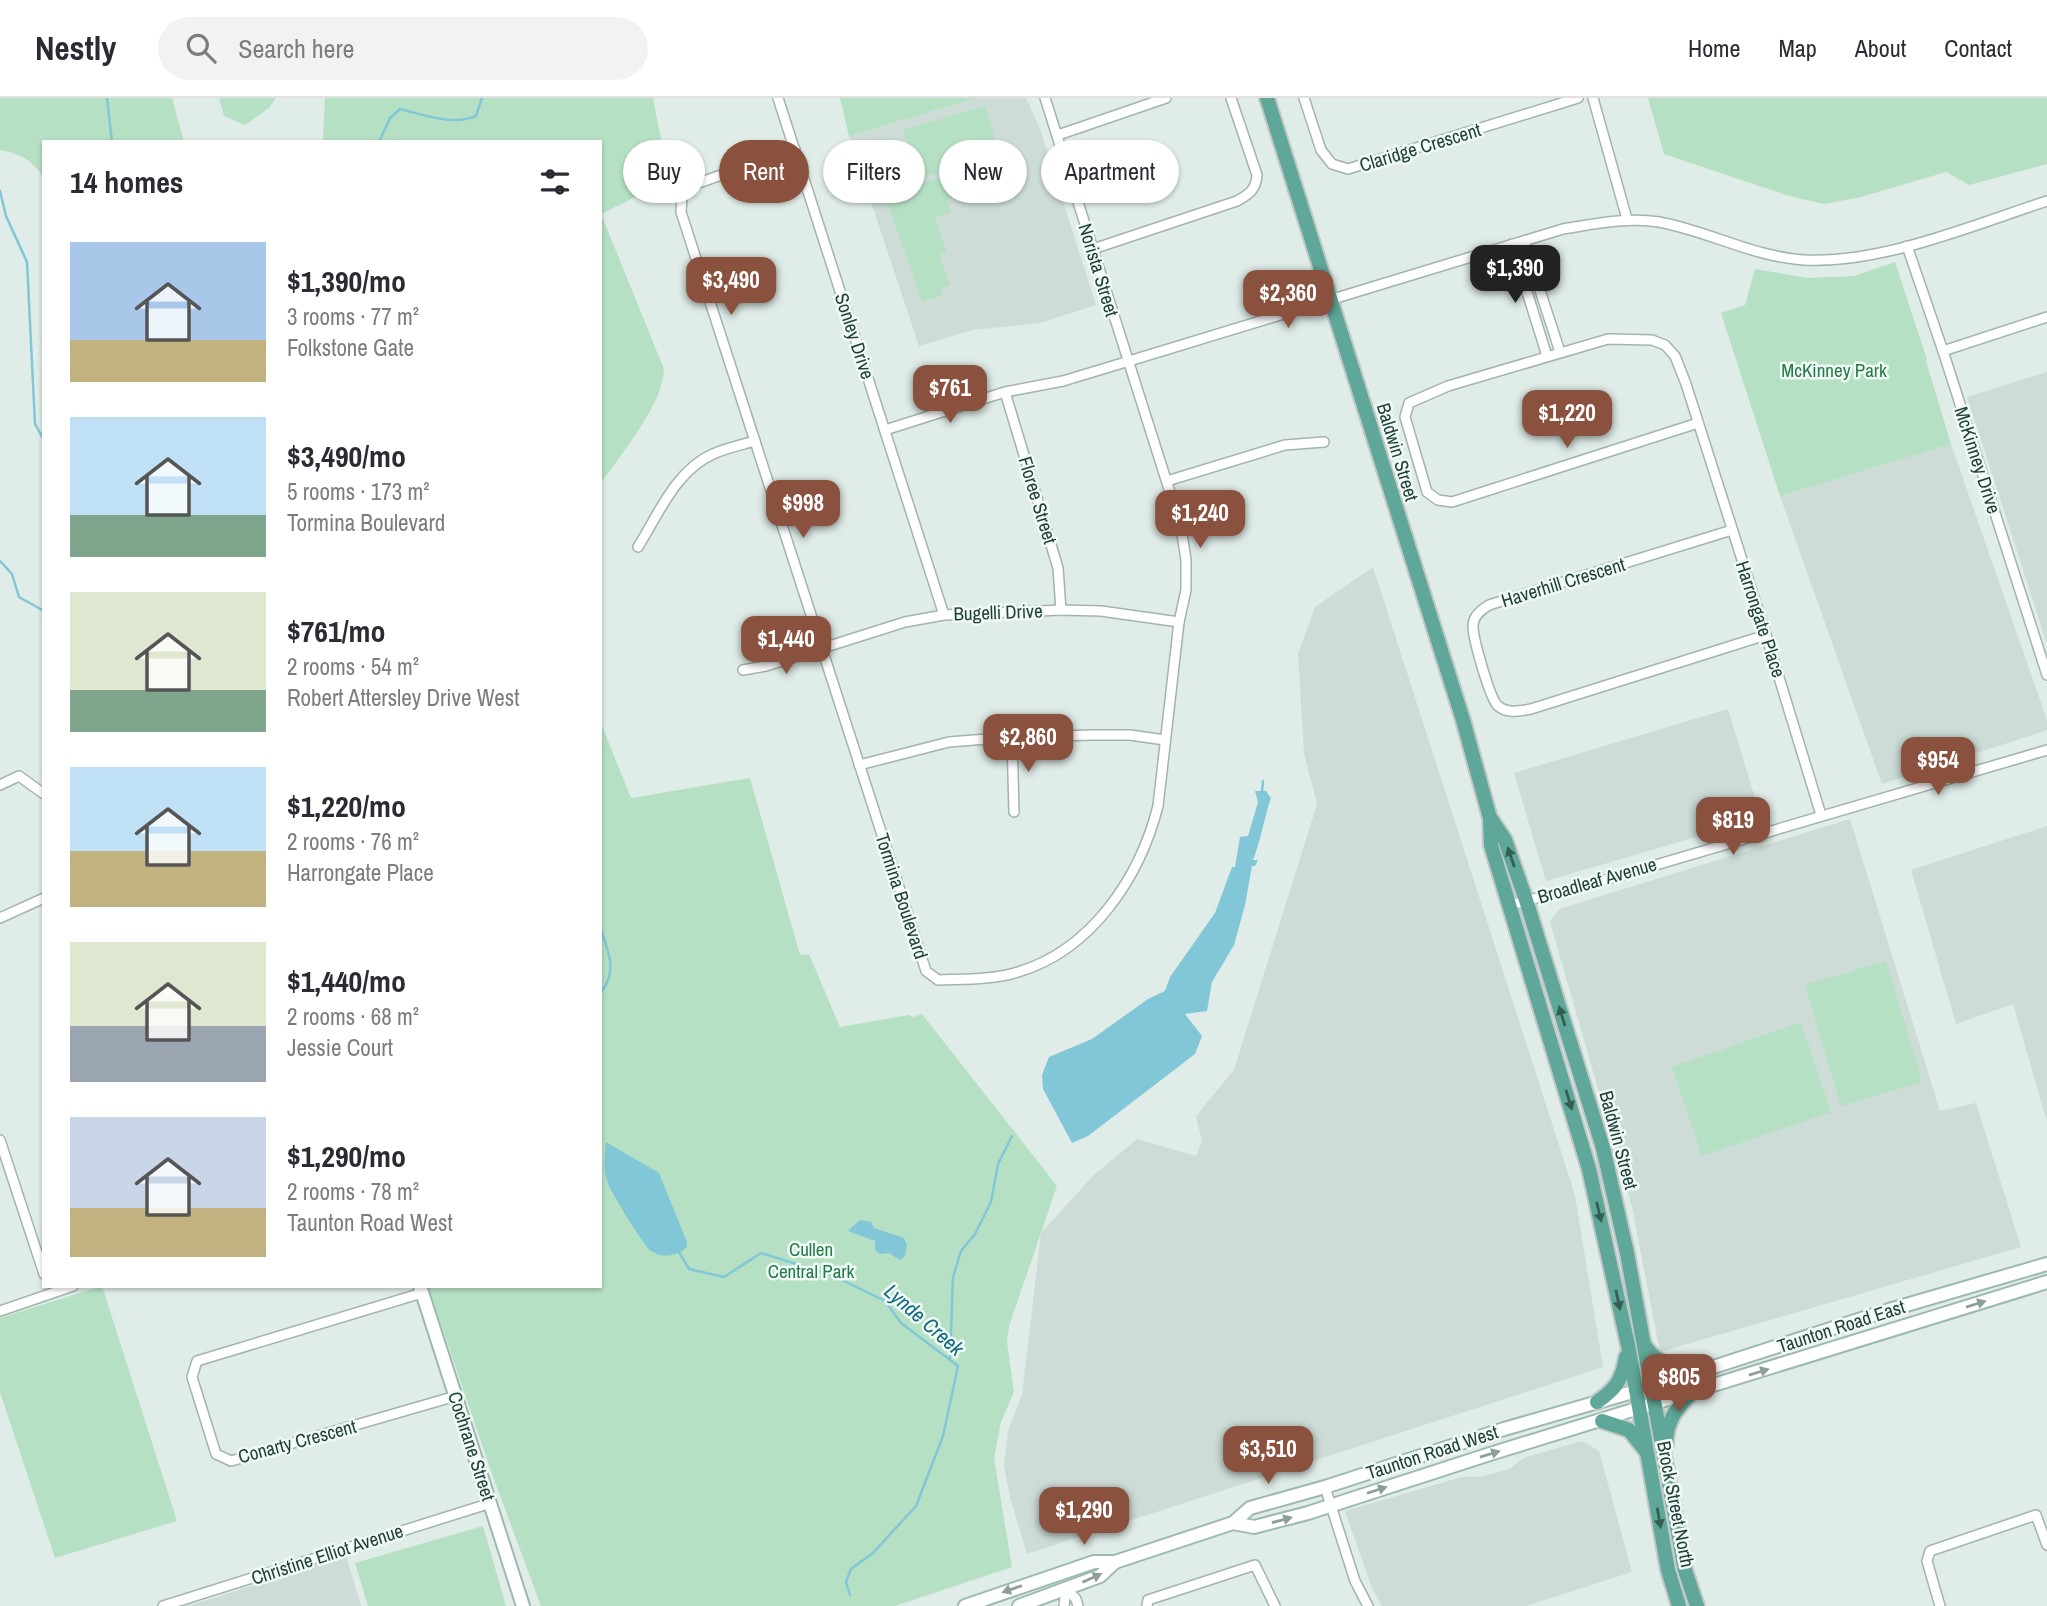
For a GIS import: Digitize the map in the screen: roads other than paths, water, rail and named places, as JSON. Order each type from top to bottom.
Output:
[{"type":"main road","name":"Baldwin Street","points":[[1267,98],[1463,720],[1490,818],[1491,845],[1589,1169],[1635,1343],[1652,1387],[1668,1484]]},
{"type":"main road","name":"Baldwin Street","points":[[1490,818],[1505,840],[1526,900],[1603,1148],[1627,1254],[1635,1343],[1635,1391],[1639,1409]]},
{"type":"main road","name":"Taunton Road East","points":[[1635,1391],[1889,1310],[2047,1264]]},
{"type":"main road","name":"Taunton Road East","points":[[1639,1409],[2047,1282]]},
{"type":"main road","name":"Cochrane Street","points":[[421,1290],[523,1606]]},
{"type":"main road","points":[[1597,1402],[1615,1390],[1635,1343],[1660,1362],[1702,1371]]},
{"type":"main road","name":"Taunton Road West","points":[[965,1606],[1094,1562],[1115,1562],[1233,1523],[1250,1508],[1635,1391]]},
{"type":"main road","points":[[1668,1484],[1665,1440],[1668,1425],[1674,1413],[1693,1392]]},
{"type":"main road","name":"Taunton Road West","points":[[1233,1523],[1254,1527],[1330,1506],[1639,1409]]},
{"type":"main road","name":"Brock Street North","points":[[1639,1409],[1668,1570],[1679,1606]]},
{"type":"main road","points":[[1601,1421],[1629,1430],[1647,1451]]},
{"type":"main road","name":"Brock Street North","points":[[1668,1484],[1685,1570],[1696,1606]]},
{"type":"main road","name":"Taunton Road West","points":[[1019,1606],[1100,1576],[1115,1562]]},
{"type":"street","name":"Sonley Drive","points":[[778,98],[791,140]]},
{"type":"street","name":"Norista Street","points":[[1045,98],[1128,361]]},
{"type":"street","points":[[1058,135],[1166,98]]},
{"type":"street","points":[[1093,249],[1237,201],[1251,193],[1257,176],[1231,98]]},
{"type":"street","name":"Claridge Crescent","points":[[1304,98],[1321,150],[1332,164],[1348,169],[1578,98]]},
{"type":"street","points":[[1593,98],[1627,219]]},
{"type":"street","name":"Tormina Boulevard","points":[[719,176],[690,186],[682,196],[681,212],[926,971],[938,980],[994,977],[1018,972],[1069,946],[1092,925],[1127,884],[1151,834],[1166,740],[1179,622],[1186,590],[1186,560],[1181,527],[1128,361]]},
{"type":"street","name":"Sonley Drive","points":[[809,195],[944,615]]},
{"type":"street","points":[[886,429],[1005,392],[1063,381],[1563,229],[1627,219],[1660,222],[1762,252],[1801,260],[1850,259],[1873,256],[1907,246],[2047,201]]},
{"type":"street","points":[[1524,240],[1560,352]]},
{"type":"street","points":[[1512,244],[1547,356]]},
{"type":"street","name":"McKinney Drive","points":[[1907,246],[2047,674]]},
{"type":"street","points":[[1943,351],[2047,317]]},
{"type":"street","name":"Harrongate Place","points":[[1698,423],[1452,502],[1438,500],[1427,492],[1405,417],[1409,403],[1448,386],[1560,352],[1608,339],[1652,340],[1665,345],[1675,356],[1698,423],[1821,815]]},
{"type":"street","name":"Floree Street","points":[[1005,392],[1058,568],[1061,610]]},
{"type":"street","points":[[638,547],[670,494],[687,472],[711,455],[755,440]]},
{"type":"street","points":[[1167,481],[1284,445],[1324,442]]},
{"type":"street","name":"Haverhill Crescent","points":[[1732,530],[1489,605],[1478,611],[1473,626],[1489,691],[1498,706],[1512,712],[1531,709],[1766,635]]},
{"type":"street","name":"Bugelli Drive","points":[[743,670],[766,666],[905,622],[944,615],[1101,611],[1179,622]]},
{"type":"street","points":[[859,765],[949,742],[1012,737],[1130,735],[1166,740]]},
{"type":"street","points":[[1012,737],[1014,812]]},
{"type":"street","name":"Broadleaf Avenue","points":[[1510,905],[1591,884],[2047,750]]},
{"type":"street","points":[[0,785],[19,776],[42,793]]},
{"type":"street","points":[[0,918],[42,903]]},
{"type":"street","points":[[0,1140],[42,1268]]},
{"type":"street","points":[[0,1178],[11,1175]]},
{"type":"street","points":[[0,1311],[48,1290]]},
{"type":"street","name":"Conarty Crescent","points":[[421,1290],[197,1361],[192,1377],[216,1454],[231,1461],[456,1396]]},
{"type":"street","points":[[1325,1487],[1355,1581],[1368,1606]]},
{"type":"street","name":"Christine Elliot Avenue","points":[[163,1606],[491,1503]]},
{"type":"street","points":[[1940,1606],[1927,1561],[1930,1551],[2036,1515],[2047,1545]]},
{"type":"street","points":[[1147,1606],[1148,1600],[1255,1565],[1275,1606]]},
{"type":"street","points":[[1064,1606],[1066,1589]]},
{"type":"street","points":[[1066,1589],[1076,1599],[1078,1606]]},
{"type":"water","points":[[1255,791],[1266,791],[1271,798],[1253,860],[1258,860],[1255,866],[1252,866],[1234,945],[1212,982],[1207,1011],[1185,1014],[1202,1036],[1195,1054],[1088,1136],[1072,1143],[1043,1089],[1042,1075],[1049,1057],[1092,1039],[1148,999],[1165,991],[1170,977],[1215,913],[1232,867],[1235,867],[1240,837],[1248,836],[1258,802]]},
{"type":"water","points":[[606,1142],[659,1173],[687,1242],[687,1247],[679,1253],[665,1256],[651,1251],[635,1229],[607,1181]]},
{"type":"water","points":[[860,1220],[871,1222],[874,1228],[904,1238],[907,1245],[905,1256],[900,1260],[889,1253],[880,1254],[875,1250],[875,1241],[848,1231]]},
{"type":"waterway","points":[[107,98],[112,140]]},
{"type":"waterway","name":"Lynde Creek","points":[[380,140],[390,118],[400,109],[438,118],[467,119],[476,116],[482,98]]},
{"type":"waterway","points":[[0,191],[6,216],[27,262],[35,424],[42,436]]},
{"type":"waterway","points":[[0,561],[12,574],[19,597],[42,610]]},
{"type":"waterway","points":[[1262,792],[1263,781]]},
{"type":"waterway","name":"Lynde Creek","points":[[602,933],[610,962],[609,978],[602,991]]},
{"type":"waterway","points":[[950,1358],[953,1277],[961,1251],[975,1234],[991,1202],[998,1164],[1012,1136]]},
{"type":"waterway","name":"Lynde Creek","points":[[679,1252],[689,1269],[724,1277],[761,1253],[832,1275],[885,1301],[901,1323],[958,1366],[943,1436],[916,1506],[873,1553],[851,1569],[846,1582],[850,1595]]},
{"type":"park label","name":"McKinney Park","points":[[1834,370]]},
{"type":"park label","name":"Cullen Central Park","points":[[811,1260]]}]
